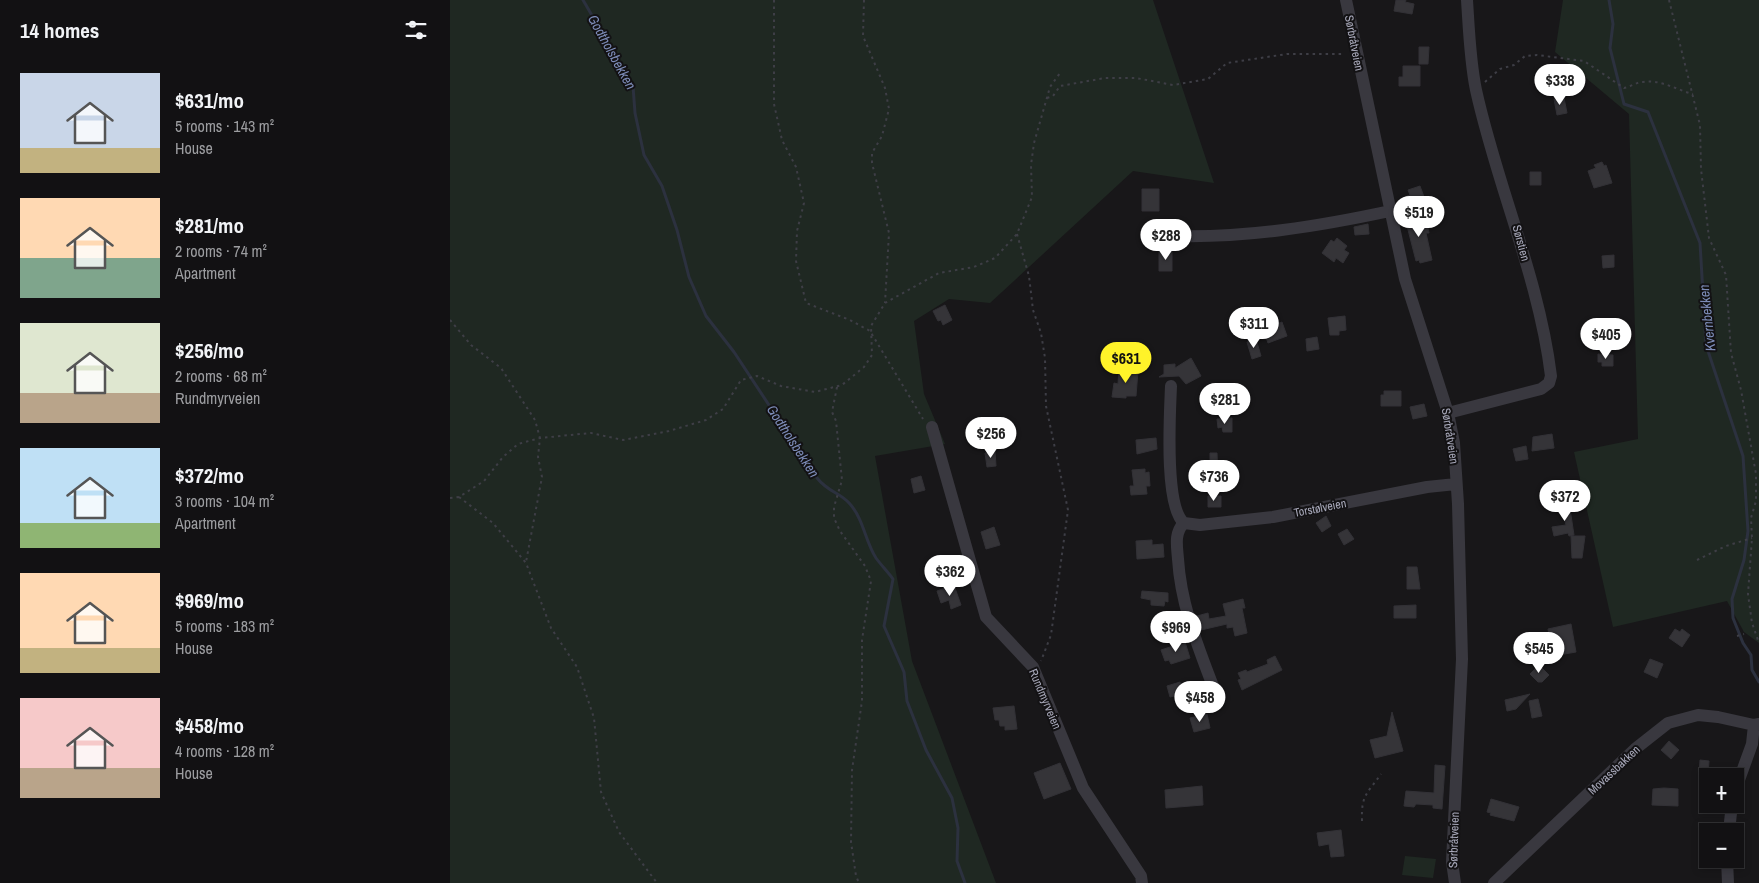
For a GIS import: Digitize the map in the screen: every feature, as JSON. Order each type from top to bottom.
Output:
[{"type":"street","name":"Sørbråtveien","points":[[1346,0],[1356,54],[1412,307],[1448,413],[1454,443],[1462,659],[1452,862],[1455,883]]},
{"type":"street","name":"Sørstien","points":[[1448,413],[1535,391],[1546,386],[1551,376],[1518,232],[1476,90],[1470,48],[1467,0]]},
{"type":"street","points":[[1175,236],[1208,236],[1286,230],[1390,211]]},
{"type":"street","points":[[1171,386],[1169,425],[1171,471],[1175,509],[1184,523],[1179,528],[1177,539],[1180,585],[1186,611],[1216,697]]},
{"type":"street","name":"Rundmyrveien","points":[[932,427],[986,617],[1033,667],[1076,775],[1094,808],[1141,876],[1142,883]]},
{"type":"street","name":"Torstølveien","points":[[1184,523],[1200,525],[1273,517],[1427,487],[1456,484]]},
{"type":"street","name":"Movassbakken","points":[[1494,883],[1635,749],[1668,723],[1682,718],[1708,716],[1756,725]]},
{"type":"street","points":[[1743,768],[1752,744],[1756,725]]},
{"type":"street","points":[[1727,868],[1728,883]]},
{"type":"path","points":[[774,0],[774,104],[782,140],[796,167],[804,203],[797,231],[796,261],[800,285],[806,303],[850,320],[870,331],[921,418],[932,427]]},
{"type":"path","points":[[864,0],[862,36],[885,88],[889,109],[882,136],[872,154],[872,163],[889,233],[885,303]]},
{"type":"path","points":[[1669,0],[1700,125],[1701,169],[1709,238],[1726,275],[1731,353],[1741,390],[1756,474],[1756,501],[1751,518],[1748,594],[1752,623],[1759,643]]},
{"type":"path","points":[[1047,98],[1053,96],[1060,86],[1105,78],[1136,78],[1173,85],[1208,80],[1227,63],[1287,54],[1356,54]]},
{"type":"path","points":[[1476,90],[1500,69],[1514,65],[1525,56],[1537,55],[1584,61],[1624,88],[1642,82],[1656,83],[1692,94]]},
{"type":"path","points":[[450,498],[459,497],[484,481],[503,457],[518,444],[540,438],[591,433],[623,440],[669,431],[706,420],[723,409],[741,380],[757,376],[781,386],[815,392],[837,386],[855,376],[872,354],[870,331],[874,319],[885,303],[939,273],[974,268],[995,258],[1017,234],[1032,197],[1034,143],[1050,87],[1060,73]]},
{"type":"path","points":[[1017,234],[1029,276],[1033,310],[1041,333],[1045,358],[1046,406],[1068,510],[1051,634],[1040,665]]},
{"type":"path","points":[[450,320],[471,345],[500,368],[535,420],[540,438],[538,457],[542,477],[526,563]]},
{"type":"path","points":[[837,386],[832,412],[837,429],[842,480],[834,507],[834,518],[840,531],[865,566],[871,581],[862,640],[862,701],[852,770],[851,842],[856,876],[859,883]]},
{"type":"path","points":[[459,497],[493,523],[526,563],[551,628],[577,667],[591,710],[601,792],[619,832],[657,883]]},
{"type":"path","points":[[1696,560],[1751,538]]},
{"type":"path","points":[[1737,636],[1744,634]]},
{"type":"path","points":[[1362,820],[1361,804],[1365,794],[1381,774]]},
{"type":"shaded area","points":[[450,0],[1153,0],[1214,183],[1133,171],[990,303],[949,299],[914,321],[924,394],[945,444],[875,456],[912,661],[996,883],[450,883]]},
{"type":"shaded area","points":[[1563,0],[1759,0],[1759,643],[1744,632],[1727,601],[1613,627],[1574,452],[1638,439],[1629,114],[1555,52]]},
{"type":"shaded area","points":[[1405,856],[1436,859],[1433,878],[1402,875]]},
{"type":"building","points":[[1396,0],[1406,0],[1405,2],[1414,4],[1412,14],[1394,11]]},
{"type":"building","points":[[1419,47],[1429,47],[1428,64],[1419,64]]},
{"type":"building","points":[[1403,66],[1420,66],[1420,86],[1399,86],[1399,77],[1403,77]]},
{"type":"building","points":[[1564,98],[1567,113],[1557,115],[1554,99]]},
{"type":"building","points":[[1602,162],[1604,166],[1606,165],[1612,183],[1594,188],[1588,171],[1596,168],[1594,165]]},
{"type":"building","points":[[1530,172],[1541,172],[1541,185],[1530,185]]},
{"type":"building","points":[[1420,186],[1427,205],[1412,210],[1407,196],[1410,195],[1408,190]]},
{"type":"building","points":[[1142,189],[1159,189],[1159,211],[1142,211]]},
{"type":"building","points":[[1421,213],[1424,225],[1427,224],[1429,233],[1426,233],[1432,260],[1420,263],[1419,260],[1416,261],[1405,218]]},
{"type":"building","points":[[1368,224],[1369,234],[1355,235],[1354,227]]},
{"type":"building","points":[[1337,238],[1347,246],[1344,250],[1349,253],[1343,263],[1336,258],[1334,262],[1322,253],[1331,240],[1334,242]]},
{"type":"building","points":[[1159,250],[1172,250],[1172,271],[1159,271]]},
{"type":"building","points":[[1614,255],[1614,267],[1603,268],[1602,256]]},
{"type":"building","points":[[945,305],[952,320],[943,325],[941,320],[938,321],[933,311]]},
{"type":"building","points":[[1345,316],[1346,330],[1339,331],[1339,335],[1330,335],[1328,318]]},
{"type":"building","points":[[1282,322],[1287,336],[1268,343],[1263,329]]},
{"type":"building","points":[[1317,337],[1319,349],[1307,351],[1306,339]]},
{"type":"building","points":[[1256,339],[1261,356],[1252,359],[1247,342]]},
{"type":"building","points":[[1598,354],[1613,355],[1613,366],[1602,366],[1602,362],[1598,362]]},
{"type":"building","points":[[1191,358],[1201,376],[1186,384],[1179,376],[1159,377],[1164,374],[1164,365],[1175,364],[1175,368]]},
{"type":"building","points":[[1119,368],[1138,371],[1136,396],[1126,396],[1126,398],[1112,397],[1114,383],[1118,384]]},
{"type":"building","points":[[1384,391],[1401,391],[1401,406],[1381,406],[1381,395],[1384,395]]},
{"type":"building","points":[[1424,404],[1427,416],[1413,419],[1410,407]]},
{"type":"building","points":[[1232,418],[1232,432],[1223,432],[1222,427],[1218,428],[1217,419]]},
{"type":"building","points":[[1552,434],[1554,448],[1532,451],[1533,437]]},
{"type":"building","points":[[1156,438],[1157,449],[1137,454],[1136,440]]},
{"type":"building","points":[[1526,446],[1528,459],[1516,461],[1513,449]]},
{"type":"building","points":[[995,451],[996,466],[987,467],[985,453]]},
{"type":"building","points":[[1210,453],[1217,453],[1218,478],[1210,478]]},
{"type":"building","points":[[1145,469],[1145,473],[1149,472],[1150,486],[1146,486],[1147,494],[1131,495],[1130,486],[1134,486],[1132,470]]},
{"type":"building","points":[[921,476],[925,490],[914,493],[911,479]]},
{"type":"building","points":[[1208,496],[1221,496],[1221,507],[1208,507]]},
{"type":"building","points":[[1569,502],[1574,535],[1569,536],[1568,533],[1554,536],[1552,527],[1566,525],[1561,504]]},
{"type":"building","points":[[1326,516],[1331,526],[1322,532],[1316,523]]},
{"type":"building","points":[[994,527],[1000,545],[986,549],[981,532]]},
{"type":"building","points":[[1347,529],[1354,539],[1344,545],[1338,534]]},
{"type":"building","points":[[1571,536],[1585,536],[1582,558],[1572,558]]},
{"type":"building","points":[[1152,540],[1152,545],[1163,544],[1164,557],[1137,559],[1136,541]]},
{"type":"building","points":[[1407,567],[1417,567],[1420,589],[1407,589]]},
{"type":"building","points":[[945,588],[946,591],[955,588],[961,605],[951,609],[949,600],[941,603],[937,591]]},
{"type":"building","points":[[1142,591],[1168,593],[1168,602],[1165,601],[1164,606],[1151,605],[1151,600],[1141,598]]},
{"type":"building","points":[[1243,599],[1245,608],[1242,608],[1247,633],[1235,636],[1233,627],[1227,628],[1227,624],[1201,630],[1197,616],[1208,613],[1209,619],[1226,616],[1223,604]]},
{"type":"building","points":[[1416,605],[1416,618],[1394,618],[1394,606]]},
{"type":"building","points":[[1571,624],[1576,652],[1553,656],[1548,629]]},
{"type":"building","points":[[1675,629],[1680,632],[1682,629],[1690,635],[1682,647],[1669,638]]},
{"type":"building","points":[[1185,642],[1190,658],[1171,664],[1169,660],[1165,661],[1161,650]]},
{"type":"building","points":[[1275,656],[1282,670],[1242,690],[1238,680],[1241,679],[1238,673],[1246,670],[1247,672],[1268,664],[1267,660]]},
{"type":"building","points":[[1650,659],[1663,664],[1657,678],[1644,672]]},
{"type":"building","points":[[1539,665],[1549,675],[1542,682],[1538,682],[1530,674]]},
{"type":"building","points":[[1180,682],[1183,694],[1170,697],[1167,686]]},
{"type":"building","points":[[1530,694],[1516,709],[1507,711],[1505,700]]},
{"type":"building","points":[[1538,699],[1542,716],[1532,718],[1529,701]]},
{"type":"building","points":[[1014,706],[1017,729],[1005,730],[1005,726],[1000,726],[999,720],[995,720],[993,708]]},
{"type":"building","points":[[1392,712],[1403,751],[1375,758],[1370,740],[1387,736]]},
{"type":"building","points":[[1207,714],[1210,728],[1194,732],[1190,718]]},
{"type":"building","points":[[1669,741],[1679,750],[1671,759],[1661,750]]},
{"type":"building","points":[[1700,760],[1709,761],[1708,768],[1699,768]]},
{"type":"building","points":[[1060,763],[1071,789],[1044,799],[1034,773]]},
{"type":"building","points":[[1435,765],[1445,766],[1442,809],[1433,808],[1433,805],[1416,804],[1414,807],[1404,806],[1406,791],[1434,793]]},
{"type":"building","points":[[1202,786],[1203,805],[1166,808],[1165,790]]},
{"type":"building","points":[[1653,789],[1678,789],[1678,806],[1652,805]]},
{"type":"building","points":[[1491,799],[1519,807],[1514,821],[1490,815],[1491,813],[1487,812]]},
{"type":"building","points":[[1341,830],[1344,856],[1331,857],[1329,844],[1319,846],[1317,833]]},
{"type":"waterway","name":"Godtholsbekken","points":[[583,0],[633,86],[635,113],[644,155],[662,186],[677,230],[689,277],[706,316],[734,352],[817,478],[826,487],[846,500],[855,510],[872,551],[893,579],[884,626],[904,672],[907,701],[926,750],[952,798],[958,828],[957,861],[965,883]]},
{"type":"waterway","name":"Kvernbekken","points":[[1609,0],[1613,24],[1610,48],[1624,104],[1648,112],[1700,243],[1706,345],[1743,456],[1748,531],[1744,560],[1732,599],[1733,618],[1743,643],[1751,655],[1752,670],[1759,682]]}]
